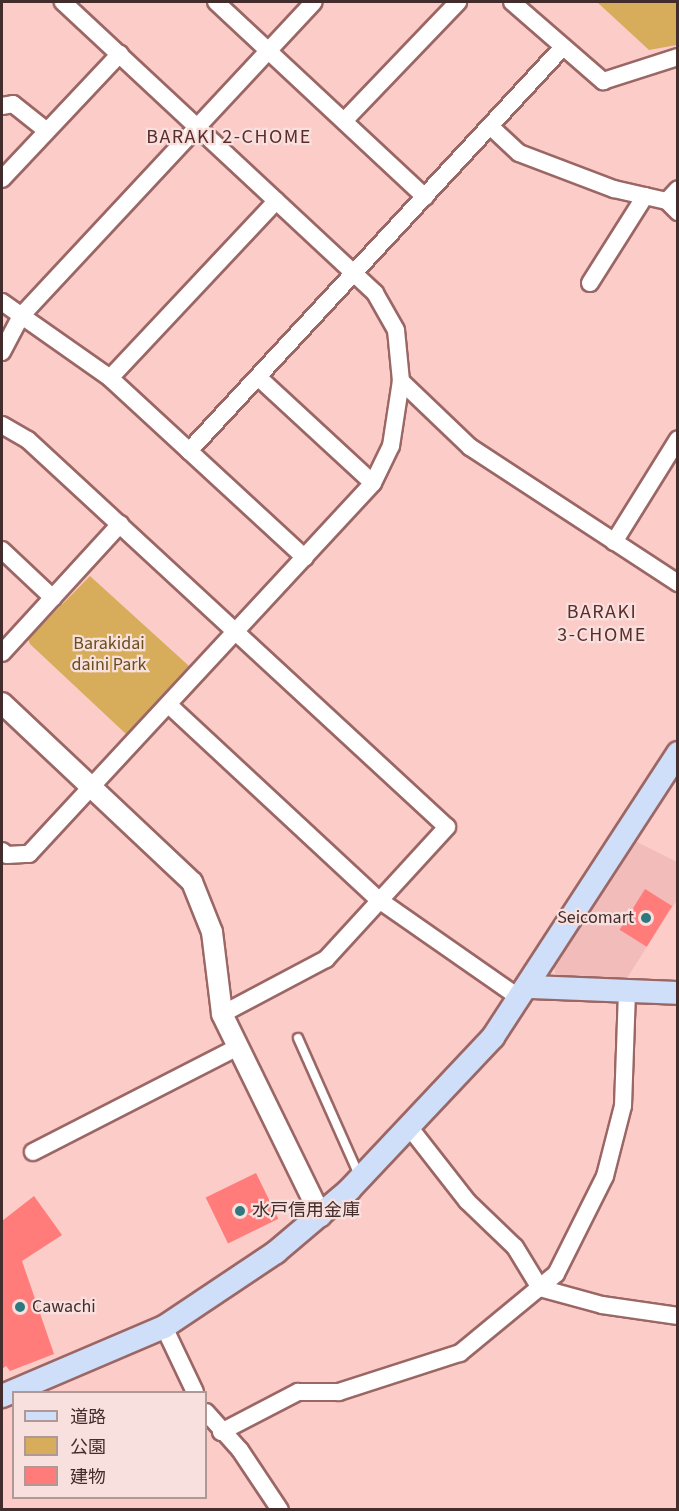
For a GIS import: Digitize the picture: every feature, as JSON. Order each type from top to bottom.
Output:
[{"type":"main road","points":[[14,1391],[164,1327],[267,1258],[321,1216],[361,1178],[468,1067],[525,993],[678,753]]},
{"type":"main road","points":[[525,993],[627,990],[678,993]]},
{"type":"street","points":[[2,851],[7,855],[29,854],[374,483],[391,446],[400,381],[396,330],[375,293],[63,2]]},
{"type":"street","points":[[216,2],[425,197]]},
{"type":"street","points":[[2,352],[21,316],[314,2]]},
{"type":"street","points":[[344,121],[458,2]]},
{"type":"street","points":[[512,2],[562,48],[603,81],[678,57]]},
{"type":"street","points":[[189,451],[562,48]]},
{"type":"street","points":[[2,179],[120,54]]},
{"type":"street","points":[[2,106],[14,104],[47,132]]},
{"type":"street","points":[[491,127],[519,153],[645,196],[674,200]]},
{"type":"street","points":[[590,283],[645,196]]},
{"type":"street","points":[[110,378],[276,201]]},
{"type":"street","points":[[2,302],[110,378],[305,558]]},
{"type":"street","points":[[258,377],[374,483]]},
{"type":"street","points":[[400,381],[470,447],[678,584]]},
{"type":"street","points":[[2,425],[28,440],[447,827],[326,959],[222,1014]]},
{"type":"street","points":[[614,542],[678,439]]},
{"type":"street","points":[[2,653],[120,524]]},
{"type":"street","points":[[2,550],[53,598]]},
{"type":"street","points":[[2,703],[94,786],[192,882],[212,932],[222,1014],[321,1216]]},
{"type":"street","points":[[169,705],[379,900],[525,993]]},
{"type":"street","points":[[221,1432],[298,1392],[339,1392],[460,1353],[556,1274],[605,1176],[623,1106],[627,990]]},
{"type":"street","points":[[33,1152],[237,1048]]},
{"type":"street","points":[[410,1128],[467,1201],[515,1247],[540,1287],[602,1305],[678,1316]]},
{"type":"street","points":[[164,1327],[195,1391]]},
{"type":"street","points":[[207,1413],[221,1432],[240,1450],[280,1509]]},
{"type":"lane","points":[[298,1038],[361,1178]]},
{"type":"shaded area","points":[[633,840],[677,862],[677,900],[625,981],[556,977],[554,966]]},
{"type":"green space","points":[[597,2],[677,2],[677,45],[649,50]]},
{"type":"green space","name":"Barakidai daini Park","points":[[90,576],[189,666],[126,734],[30,644],[28,639]]},
{"type":"building","name":"Seicomart","points":[[645,889],[672,906],[647,947],[620,930]]},
{"type":"building","points":[[256,1173],[278,1219],[228,1243],[206,1198]]},
{"type":"building","name":"Cawachi","points":[[34,1196],[62,1235],[22,1261],[54,1354],[10,1371],[6,1366],[2,1369],[2,1221]]},
{"type":"place","name":"Seicomart","points":[[646,918]]},
{"type":"place","name":"水戸信用金庫","points":[[240,1211]]},
{"type":"place","name":"Cawachi","points":[[20,1307]]},
{"type":"district","name":"BARAKI 2-CHOME","points":[[229,137]]},
{"type":"district","name":"BARAKI 3-CHOME","points":[[602,624]]}]
